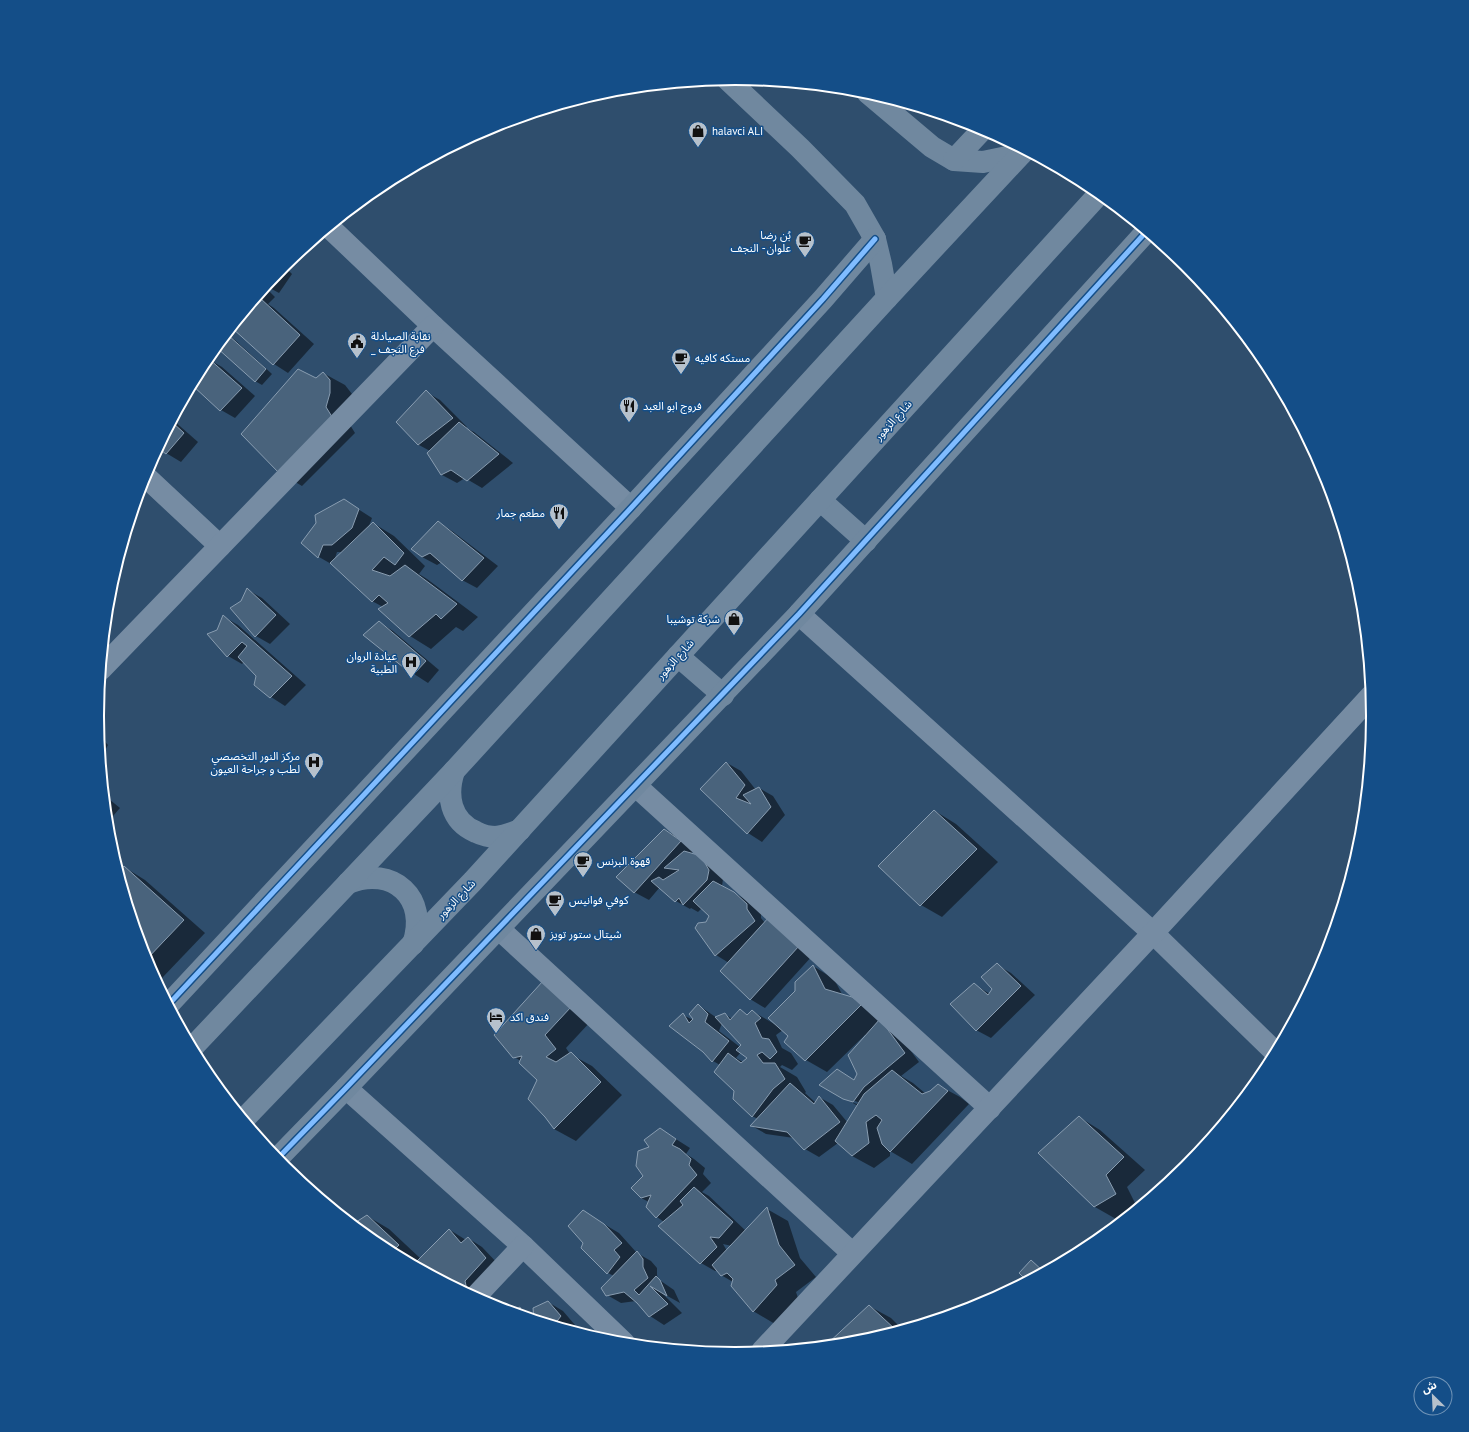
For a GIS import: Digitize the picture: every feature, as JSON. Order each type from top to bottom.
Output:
[{"type":"main road","points":[[733,85],[800,148],[855,204],[875,239],[882,264],[887,298]]},
{"type":"main road","points":[[879,102],[932,147],[954,160],[983,162],[1019,153]]},
{"type":"main road","points":[[954,160],[978,134]]},
{"type":"main road","points":[[196,1044],[454,771],[887,298],[1021,154]]},
{"type":"main road","name":"شارع الزهور","points":[[247,1116],[413,944],[520,830],[1095,198]]},
{"type":"main road","points":[[281,1155],[636,786],[799,614],[1143,235]]},
{"type":"main road","points":[[172,1001],[631,508],[875,239]]},
{"type":"main road","points":[[820,500],[866,541]]},
{"type":"main road","points":[[678,656],[723,695]]},
{"type":"main road","points":[[454,771],[450,784],[450,797],[453,809],[460,821],[470,829],[482,835],[495,837],[508,835],[520,830]]},
{"type":"main road","points":[[348,883],[360,878],[374,877],[387,879],[398,885],[408,894],[415,906],[418,919],[417,932],[413,944]]},
{"type":"street","points":[[332,230],[433,326],[631,508]]},
{"type":"street","points":[[106,664],[433,326]]},
{"type":"street","points":[[150,480],[220,546]]},
{"type":"street","points":[[799,614],[1153,933],[1271,1048]]},
{"type":"street","points":[[766,1346],[1153,933],[1365,701]]},
{"type":"street","points":[[636,786],[990,1108]]},
{"type":"street","points":[[499,929],[852,1253]]},
{"type":"street","points":[[346,1088],[523,1246],[617,1336]]},
{"type":"street","points":[[479,1293],[523,1246]]},
{"type":"building","points":[[261,299],[300,335],[273,365],[235,331]]},
{"type":"building","points":[[230,337],[266,369],[255,382],[220,351]]},
{"type":"building","points":[[212,362],[242,388],[220,411],[195,388]]},
{"type":"building","points":[[298,369],[316,378],[323,372],[330,380],[330,393],[326,407],[334,420],[280,474],[241,434]]},
{"type":"building","points":[[426,390],[453,418],[418,445],[396,422]]},
{"type":"building","points":[[459,422],[499,454],[467,481],[451,470],[441,475],[427,453]]},
{"type":"building","points":[[175,425],[184,433],[166,454],[163,451]]},
{"type":"building","points":[[344,499],[359,509],[352,528],[332,545],[323,545],[318,558],[301,543],[316,523],[315,515]]},
{"type":"building","points":[[438,521],[484,558],[462,581],[430,553],[422,557],[411,549]]},
{"type":"building","points":[[373,522],[404,553],[395,565],[384,557],[372,570],[390,576],[405,565],[457,604],[441,619],[436,614],[409,637],[378,609],[388,603],[379,595],[372,602],[330,563]]},
{"type":"building","points":[[247,588],[276,615],[255,637],[230,608],[241,601]]},
{"type":"building","points":[[223,615],[292,676],[270,698],[254,685],[256,676],[238,657],[247,646],[242,642],[227,657],[207,634],[217,630]]},
{"type":"building","points":[[379,621],[426,661],[413,675],[363,635]]},
{"type":"building","points":[[726,762],[745,785],[736,798],[751,804],[743,795],[759,787],[771,807],[747,834],[700,789]]},
{"type":"building","points":[[934,810],[977,849],[920,906],[878,866]]},
{"type":"building","points":[[664,829],[681,841],[634,893],[616,877]]},
{"type":"building","points":[[684,851],[698,855],[709,870],[707,880],[683,905],[679,898],[675,902],[651,881],[659,877],[663,880],[679,870],[664,868]]},
{"type":"building","points":[[124,866],[184,920],[151,955],[137,919],[122,867]]},
{"type":"building","points":[[713,881],[734,892],[747,904],[747,909],[755,921],[715,956],[695,928],[698,923],[706,922],[709,916],[693,901]]},
{"type":"building","points":[[770,916],[799,946],[750,1000],[720,971]]},
{"type":"building","points":[[997,963],[1021,986],[976,1031],[950,1004],[974,983],[988,995],[992,989],[981,977]]},
{"type":"building","points":[[813,965],[825,989],[852,997],[862,1004],[805,1061],[784,1042],[788,1036],[768,1018],[795,991],[795,982]]},
{"type":"building","points":[[543,981],[571,1007],[545,1035],[556,1049],[546,1057],[556,1062],[571,1052],[601,1082],[554,1129],[528,1099],[537,1080],[519,1063],[522,1056],[513,1058],[494,1035]]},
{"type":"building","points":[[698,1004],[708,1014],[705,1022],[729,1041],[712,1062],[703,1052],[669,1026],[683,1013],[689,1023],[693,1019],[689,1014]]},
{"type":"building","points":[[740,1009],[747,1015],[752,1010],[761,1018],[755,1023],[762,1038],[769,1039],[777,1052],[770,1059],[762,1052],[757,1055],[763,1063],[775,1063],[785,1079],[773,1089],[752,1117],[733,1099],[734,1091],[714,1072],[728,1053],[741,1063],[747,1058],[736,1050],[741,1045],[715,1017],[725,1013],[730,1020]]},
{"type":"building","points":[[880,1019],[905,1053],[864,1087],[853,1102],[843,1099],[819,1085],[837,1069],[854,1080],[857,1074],[848,1055]]},
{"type":"building","points":[[892,1070],[922,1094],[930,1091],[938,1084],[948,1091],[890,1152],[882,1144],[877,1128],[882,1120],[876,1115],[866,1122],[869,1143],[852,1156],[835,1141],[864,1094]]},
{"type":"building","points":[[790,1083],[814,1104],[819,1096],[840,1122],[804,1150],[787,1132],[750,1126]]},
{"type":"building","points":[[1079,1116],[1124,1157],[1106,1175],[1116,1194],[1094,1207],[1038,1153]]},
{"type":"building","points":[[660,1128],[676,1139],[672,1145],[680,1149],[691,1159],[689,1165],[697,1175],[656,1218],[646,1207],[651,1195],[641,1198],[631,1188],[643,1176],[636,1166],[638,1151],[649,1147],[644,1140]]},
{"type":"building","points":[[694,1187],[733,1222],[719,1238],[710,1237],[717,1247],[700,1264],[658,1226],[683,1205],[680,1201]]},
{"type":"building","points":[[767,1207],[779,1245],[795,1265],[775,1280],[777,1285],[753,1312],[731,1286],[733,1279],[727,1273],[721,1276],[712,1265]]},
{"type":"building","points":[[583,1210],[604,1224],[622,1243],[614,1250],[620,1257],[607,1274],[581,1248],[583,1243],[568,1226]]},
{"type":"building","points":[[367,1215],[399,1245],[396,1248],[357,1222]]},
{"type":"building","points":[[449,1229],[461,1243],[468,1237],[486,1258],[465,1281],[466,1287],[417,1261]]},
{"type":"building","points":[[637,1251],[643,1259],[643,1267],[648,1278],[634,1290],[639,1295],[656,1276],[660,1280],[667,1296],[650,1286],[668,1304],[649,1317],[637,1303],[624,1292],[606,1296],[601,1288]]},
{"type":"building","points":[[1031,1260],[1040,1268],[1023,1277],[1019,1273]]},
{"type":"building","points":[[548,1301],[561,1316],[557,1321],[534,1314],[533,1308]]},
{"type":"building","points":[[869,1305],[892,1326],[858,1335],[832,1339]]},
{"type":"cycle path","points":[[281,1155],[799,614],[1143,235]]},
{"type":"cycle path","points":[[172,1001],[631,508],[823,299],[875,239]]},
{"type":"place","name":"halavci ALI","points":[[698,148]]},
{"type":"place","name":"بُن رضا علوان - النجف","points":[[805,258]]},
{"type":"place","name":"نقابة الصيادلة _ فرع النجف","points":[[357,359]]},
{"type":"place","name":"مستكه كافيه","points":[[681,375]]},
{"type":"place","name":"فروج ابو العبد","points":[[629,423]]},
{"type":"place","name":"مطعم جمار","points":[[559,530]]},
{"type":"place","name":"شركة توشيبا","points":[[734,636]]},
{"type":"place","name":"عيادة الروان الطبية","points":[[411,679]]},
{"type":"place","name":"مركز النور التخصصي لطب و جراحة العيون","points":[[314,779]]},
{"type":"place","name":"قهوة البرنس","points":[[583,878]]},
{"type":"place","name":"كوفي فوانيس","points":[[555,917]]},
{"type":"place","name":"شيتال ستور تويز","points":[[536,951]]},
{"type":"place","name":"فندق اكد","points":[[496,1034]]}]
